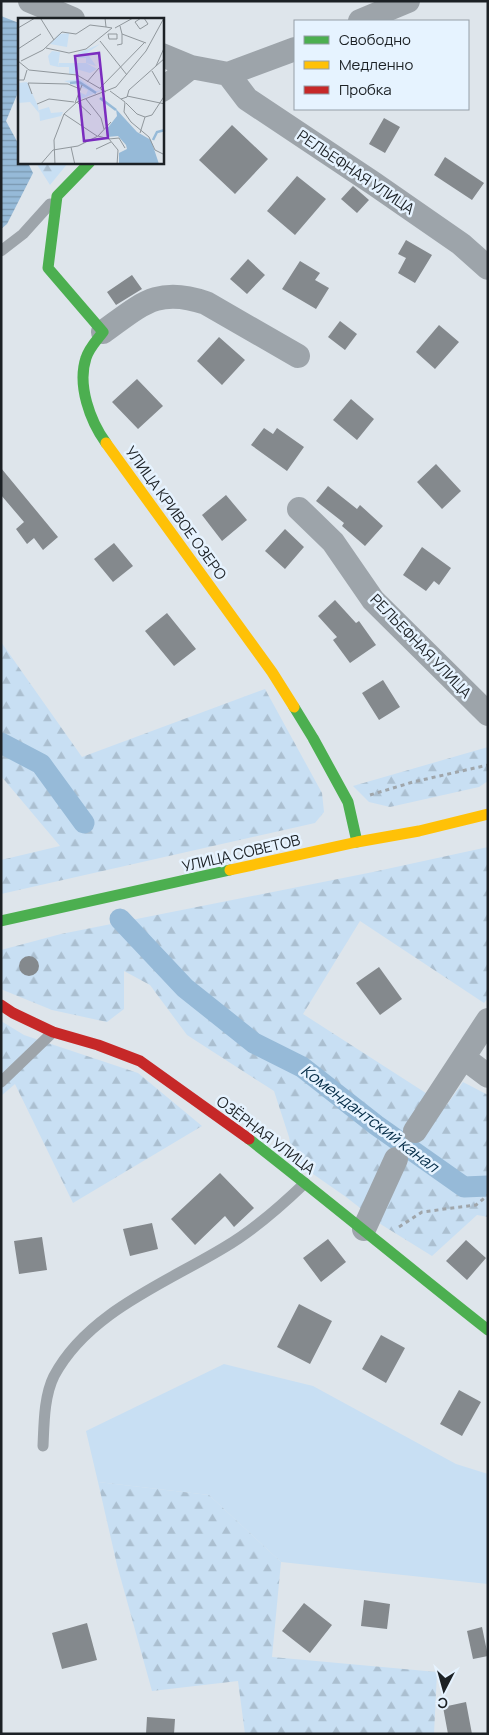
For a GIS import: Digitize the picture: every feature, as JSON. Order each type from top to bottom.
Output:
[{"type":"street","points":[[30,1],[71,18]]},
{"type":"street","points":[[362,20],[408,1]]},
{"type":"street","points":[[164,56],[191,67],[228,74],[294,49]]},
{"type":"street","points":[[164,88],[191,67]]},
{"type":"street","name":"РЕЛЬЕФНАЯ УЛИЦА","points":[[228,74],[247,99],[373,182],[461,244],[488,268]]},
{"type":"street","points":[[88,164],[57,196],[48,268],[103,332],[146,302],[173,296],[191,298],[206,303],[298,356]]},
{"type":"street","name":"УЛИЦА КРИВОЕ ОЗЕРО","points":[[103,332],[86,357],[83,376],[85,395],[101,436],[272,672],[313,738],[348,802],[357,842]]},
{"type":"street","name":"РЕЛЬЕФНАЯ УЛИЦА","points":[[299,509],[333,542],[374,600],[488,714]]},
{"type":"street","name":"УЛИЦА СОВЕТОВ","points":[[1,922],[357,842],[419,831],[488,814]]},
{"type":"street","name":"ОЗЁРНАЯ УЛИЦА","points":[[1,1005],[13,1013],[53,1032],[98,1045],[140,1061],[247,1137],[488,1330]]},
{"type":"street","points":[[416,1131],[488,1020]]},
{"type":"street","points":[[464,1058],[488,1076]]},
{"type":"street","points":[[364,1229],[396,1159]]},
{"type":"lane","points":[[1,251],[24,234],[57,196]]},
{"type":"lane","points":[[1,1082],[53,1032]]},
{"type":"lane","points":[[43,1446],[45,1410],[54,1377],[74,1347],[116,1310],[226,1246],[282,1205],[304,1183]]},
{"type":"path","points":[[348,802],[413,782],[488,765]]},
{"type":"path","points":[[399,1227],[422,1212],[476,1205],[488,1195]]},
{"type":"green space","points":[[37,164],[67,164],[50,185]]},
{"type":"green space","points":[[1,642],[82,757],[265,689],[322,793],[324,812],[315,823],[1,894],[1,860],[60,846],[1,776]]},
{"type":"green space","points":[[488,747],[488,781],[479,787],[390,807],[369,802],[353,786]]},
{"type":"green space","points":[[488,847],[488,998],[484,1003],[360,921],[303,1014],[446,1106],[463,1082],[488,1095],[488,1217],[477,1215],[432,1256],[382,1225],[293,1160],[289,1137],[274,1091],[187,1035],[150,985],[124,971],[124,1009],[107,1022],[52,1010],[1,988],[1,950],[61,934],[373,872]]},
{"type":"green space","points":[[1,1021],[24,1035],[138,1073],[202,1126],[73,1203],[15,1084],[1,1096]]},
{"type":"green space","points":[[224,1364],[313,1386],[456,1464],[488,1474],[488,1584],[281,1562],[209,1495],[98,1482],[86,1431]]},
{"type":"green space","points":[[98,1482],[209,1495],[281,1562],[272,1657],[437,1672],[434,1734],[245,1734],[238,1681],[152,1691],[117,1565]]},
{"type":"shaded area","points":[[1,16],[18,23],[18,92],[6,121],[18,143],[18,164],[28,164],[33,173],[7,224],[1,229]]},
{"type":"building","points":[[384,118],[400,127],[385,153],[369,144]]},
{"type":"building","points":[[232,125],[268,159],[235,194],[199,160]]},
{"type":"building","points":[[445,157],[484,183],[472,200],[434,175]]},
{"type":"building","points":[[297,176],[326,199],[295,235],[267,211]]},
{"type":"building","points":[[353,186],[369,200],[357,213],[341,199]]},
{"type":"building","points":[[406,240],[432,255],[415,283],[398,273],[406,258],[398,254]]},
{"type":"building","points":[[248,259],[265,275],[247,294],[230,279]]},
{"type":"building","points":[[300,261],[320,273],[315,280],[329,288],[316,309],[282,289]]},
{"type":"building","points":[[132,275],[142,289],[116,305],[107,292]]},
{"type":"building","points":[[340,321],[357,334],[345,350],[328,337]]},
{"type":"building","points":[[439,325],[459,342],[435,369],[416,352]]},
{"type":"building","points":[[219,337],[245,360],[222,385],[197,361]]},
{"type":"building","points":[[137,379],[163,406],[138,429],[112,402]]},
{"type":"building","points":[[351,399],[374,419],[357,440],[333,420]]},
{"type":"building","points":[[264,428],[273,434],[277,428],[304,447],[287,471],[251,445]]},
{"type":"building","points":[[436,464],[461,491],[442,509],[417,482]]},
{"type":"building","points":[[1,468],[58,537],[43,550],[34,538],[27,544],[16,529],[24,522],[1,495]]},
{"type":"building","points":[[328,486],[357,509],[360,505],[383,526],[365,546],[342,526],[344,523],[316,501]]},
{"type":"building","points":[[226,495],[247,520],[222,541],[202,515]]},
{"type":"building","points":[[285,529],[304,547],[285,569],[265,551]]},
{"type":"building","points":[[114,543],[133,566],[113,582],[94,559]]},
{"type":"building","points":[[422,547],[451,568],[439,585],[434,581],[426,591],[403,575]]},
{"type":"building","points":[[335,600],[356,623],[359,621],[376,645],[350,663],[333,640],[337,637],[318,616]]},
{"type":"building","points":[[167,613],[196,649],[174,666],[145,631]]},
{"type":"building","points":[[383,680],[400,707],[379,720],[362,693]]},
{"type":"building","points":[[29,956],[36,959],[39,966],[36,973],[29,976],[22,973],[19,966],[22,959]]},
{"type":"building","points":[[379,967],[402,999],[380,1015],[356,983]]},
{"type":"building","points":[[220,1173],[254,1208],[234,1227],[225,1216],[195,1245],[171,1219]]},
{"type":"building","points":[[152,1223],[158,1249],[130,1256],[123,1229]]},
{"type":"building","points":[[42,1237],[47,1270],[19,1274],[14,1241]]},
{"type":"building","points":[[328,1239],[346,1262],[321,1282],[303,1258]]},
{"type":"building","points":[[466,1240],[486,1258],[467,1280],[446,1261]]},
{"type":"building","points":[[299,1304],[332,1321],[310,1364],[277,1347]]},
{"type":"building","points":[[381,1335],[405,1348],[386,1383],[362,1369]]},
{"type":"building","points":[[459,1390],[481,1402],[462,1436],[440,1424]]},
{"type":"building","points":[[364,1600],[390,1604],[387,1629],[361,1626]]},
{"type":"building","points":[[304,1603],[332,1625],[310,1653],[282,1631]]},
{"type":"building","points":[[87,1623],[97,1660],[62,1669],[52,1633]]},
{"type":"building","points":[[482,1627],[488,1656],[473,1659],[467,1631]]},
{"type":"building","points":[[466,1702],[472,1734],[448,1734],[443,1707]]},
{"type":"building","points":[[147,1717],[175,1719],[174,1734],[146,1734]]},
{"type":"waterway","name":"Комендантский канал","points":[[1,743],[41,764],[84,823]]},
{"type":"waterway","name":"Комендантский канал","points":[[120,919],[185,988],[254,1043],[302,1067],[376,1125],[464,1187],[488,1186]]},
{"type":"traffic: fast","points":[[88,164],[57,196],[48,268],[103,332],[87,354],[83,380],[90,414],[106,443]]},
{"type":"traffic: fast","points":[[294,707],[348,802],[357,842]]},
{"type":"traffic: fast","points":[[1,921],[230,870]]},
{"type":"traffic: fast","points":[[249,1139],[488,1330]]},
{"type":"traffic: slow","points":[[106,443],[272,672],[294,707]]},
{"type":"traffic: slow","points":[[230,870],[357,842],[419,831],[488,814]]},
{"type":"traffic: jam","points":[[1,1005],[13,1013],[53,1032],[98,1045],[140,1061],[249,1139]]}]
